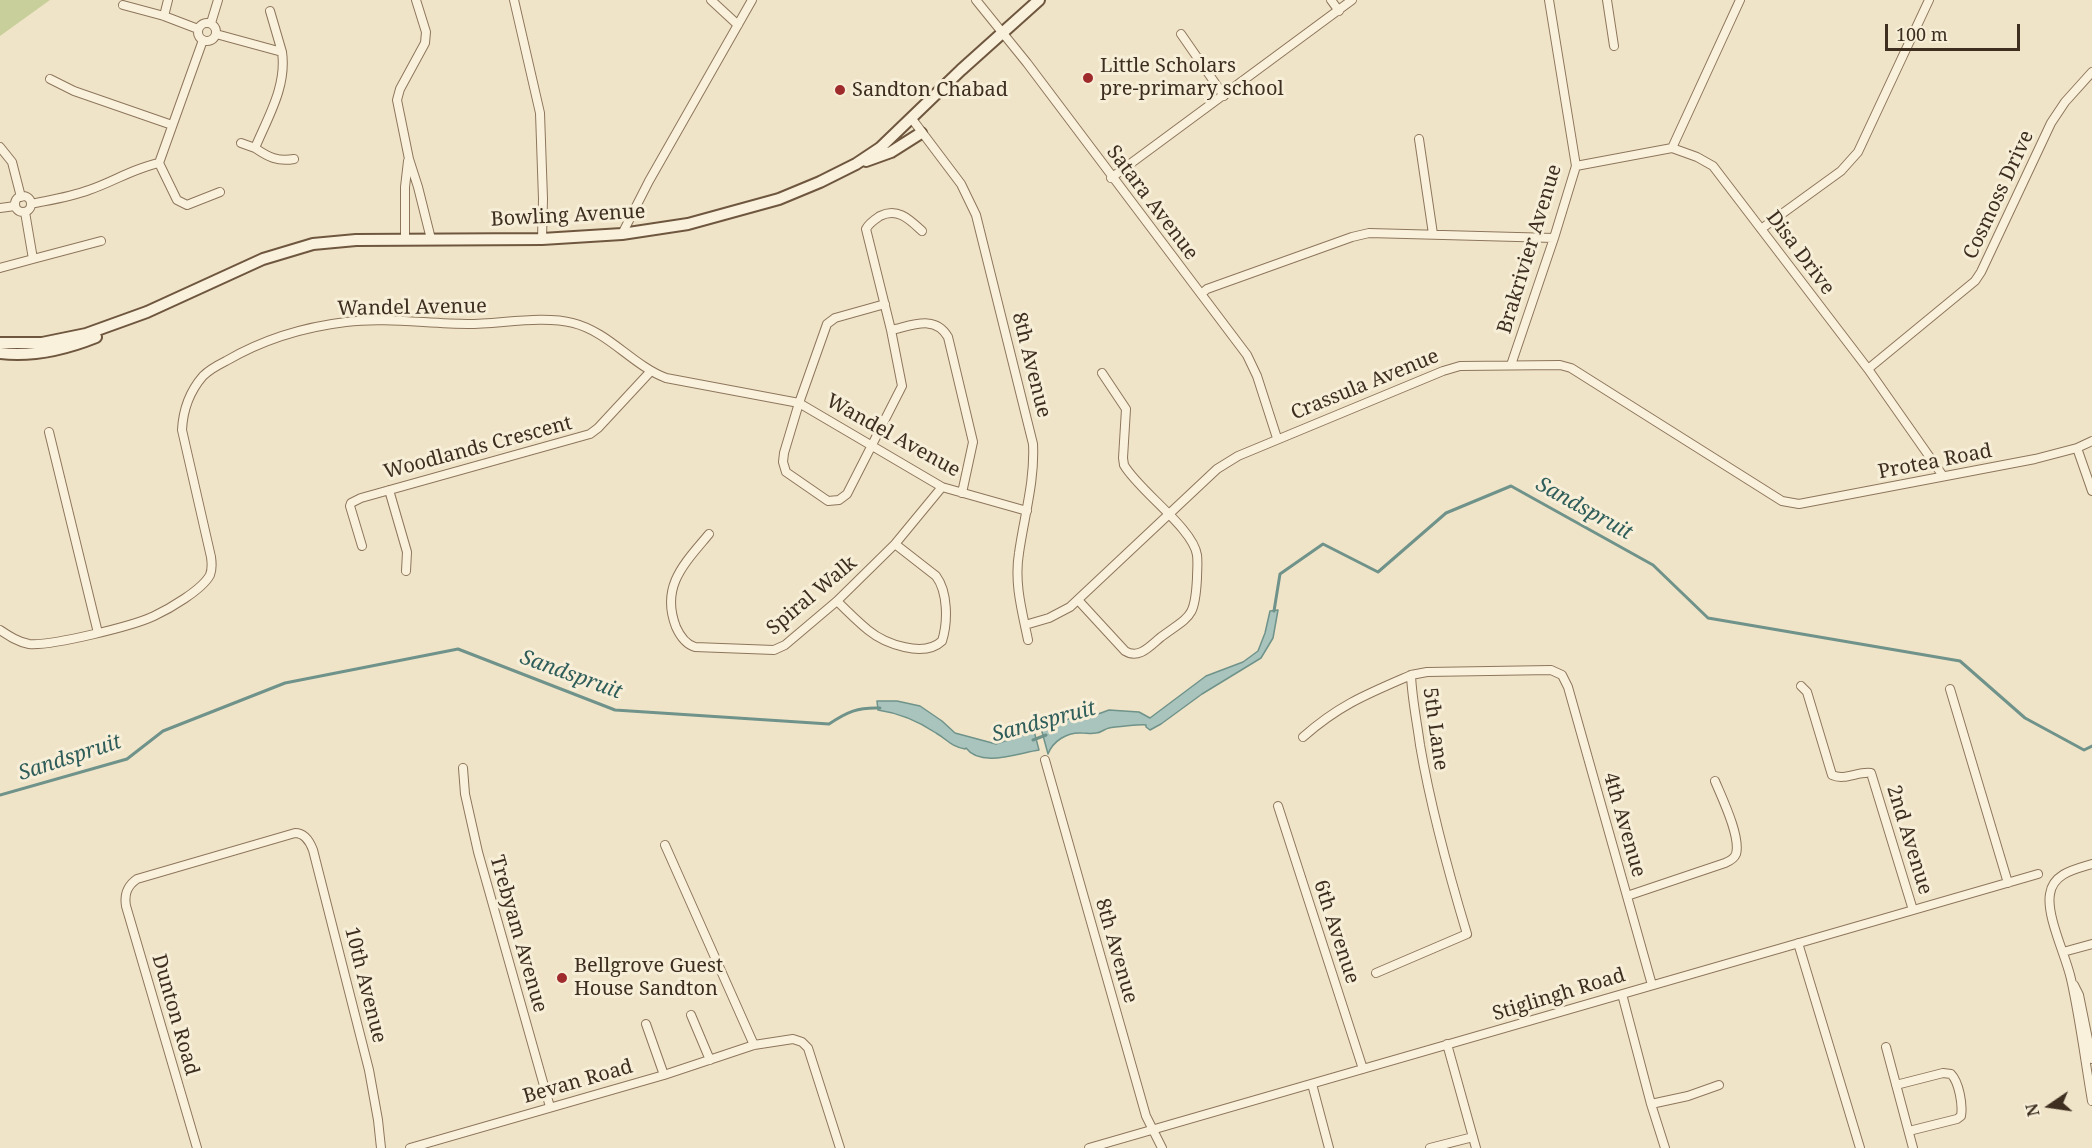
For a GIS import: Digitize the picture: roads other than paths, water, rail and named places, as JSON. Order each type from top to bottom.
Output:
[{"type":"main road","name":"Bowling Avenue","points":[[0,343],[31,344],[66,340],[147,312],[241,268],[312,244],[431,239],[542,239],[621,234],[688,224],[731,214],[797,192],[856,164],[880,148],[1038,0]]},
{"type":"main road","points":[[856,164],[883,156],[921,133]]},
{"type":"main road","name":"Bowling Avenue","points":[[0,353],[51,351],[77,345],[136,321],[147,312]]},
{"type":"street","points":[[164,16],[168,0]]},
{"type":"street","points":[[211,23],[218,0]]},
{"type":"street","points":[[417,0],[426,32],[425,43],[400,89],[397,100],[408,159],[418,187],[431,239]]},
{"type":"street","points":[[514,0],[540,113],[542,239]]},
{"type":"street","points":[[711,0],[738,26]]},
{"type":"street","points":[[621,234],[630,214],[752,0]]},
{"type":"street","name":"Satara Avenue","points":[[976,0],[1247,355],[1257,376],[1277,438]]},
{"type":"street","points":[[1330,0],[1339,11]]},
{"type":"street","points":[[1111,177],[1352,0]]},
{"type":"street","name":"Brakrivier Avenue","points":[[1511,365],[1576,165],[1549,0]]},
{"type":"street","points":[[1607,0],[1614,46]]},
{"type":"street","points":[[1576,165],[1672,148],[1740,0]]},
{"type":"street","points":[[1761,229],[1840,171],[1858,152],[1929,0]]},
{"type":"street","points":[[123,5],[164,16],[198,29]]},
{"type":"street","points":[[255,148],[280,87],[284,66],[270,10]]},
{"type":"street","points":[[198,29],[202,24],[211,23]]},
{"type":"street","points":[[203,40],[213,39],[216,34],[216,29],[211,23]]},
{"type":"street","points":[[198,29],[203,40]]},
{"type":"street","points":[[216,34],[282,52]]},
{"type":"street","points":[[1181,34],[1224,96]]},
{"type":"street","points":[[203,40],[159,163],[177,200],[187,205],[220,192]]},
{"type":"street","name":"Cosmoss Drive","points":[[1868,369],[1974,281],[1981,272],[2051,123],[2065,102],[2092,72]]},
{"type":"street","points":[[50,79],[74,91],[172,125]]},
{"type":"street","name":"8th Avenue","points":[[912,119],[961,184],[970,200],[980,228],[1033,444],[1034,463],[1018,555],[1017,588],[1028,640]]},
{"type":"street","points":[[1419,138],[1433,234]]},
{"type":"street","points":[[242,143],[276,160],[294,159]]},
{"type":"street","points":[[0,147],[12,162],[21,197]]},
{"type":"street","name":"Disa Drive","points":[[1672,148],[1697,157],[1718,170],[1868,369],[1943,476]]},
{"type":"street","points":[[405,240],[405,187],[408,159]]},
{"type":"street","points":[[25,212],[31,204],[81,193],[159,163]]},
{"type":"street","points":[[15,206],[17,199],[21,197],[27,198],[31,204]]},
{"type":"street","points":[[0,208],[15,206]]},
{"type":"street","points":[[15,206],[19,211],[25,212]]},
{"type":"street","points":[[25,212],[33,259]]},
{"type":"street","points":[[885,304],[836,318],[827,324],[784,453],[784,468],[789,474],[828,501],[839,500],[847,494],[902,386],[891,330],[885,304],[866,229],[873,220],[891,213],[907,216],[922,231]]},
{"type":"street","points":[[1201,294],[1207,289],[1256,270],[1352,237],[1383,232],[1554,238]]},
{"type":"street","points":[[0,268],[101,241]]},
{"type":"street","name":"Wandel Avenue","points":[[0,630],[20,642],[37,644],[98,633],[153,616],[192,593],[212,570],[182,430],[182,419],[190,397],[204,375],[260,343],[345,322],[470,324],[556,320],[572,322],[593,331],[650,372],[666,378],[799,403],[942,487],[1027,511]]},
{"type":"street","points":[[891,330],[932,322],[939,326],[948,337],[973,447],[962,493]]},
{"type":"street","name":"Crassula Avenue","points":[[1025,625],[1049,618],[1071,607],[1217,469],[1238,456],[1277,438],[1460,366],[1560,365],[1571,368],[1782,501]]},
{"type":"street","name":"Woodlands Crescent","points":[[362,546],[351,503],[361,498],[590,434],[650,372]]},
{"type":"street","points":[[1078,600],[1129,654],[1137,654],[1189,616],[1196,600],[1197,555],[1193,543],[1124,465],[1126,409],[1102,373]]},
{"type":"street","points":[[49,432],[98,633]]},
{"type":"street","name":"Protea Road","points":[[1782,501],[1806,504],[2036,459],[2077,448],[2092,441]]},
{"type":"street","points":[[2077,448],[2092,491]]},
{"type":"street","name":"Spiral Walk","points":[[709,534],[679,571],[672,595],[673,619],[679,633],[689,646],[774,650],[785,645],[837,602],[895,544],[942,487]]},
{"type":"street","points":[[389,490],[407,552],[406,571]]},
{"type":"street","points":[[837,602],[874,634],[902,646],[918,649],[932,648],[939,644],[943,638],[945,622],[945,599],[940,582],[936,576],[895,544]]},
{"type":"street","name":"5th Lane","points":[[1376,973],[1467,934],[1442,851],[1429,796],[1411,675],[1427,672],[1551,670],[1562,675]]},
{"type":"street","points":[[1303,737],[1339,708],[1365,694],[1411,675]]},
{"type":"street","name":"4th Avenue","points":[[1562,675],[1568,687],[1652,985]]},
{"type":"street","name":"2nd Avenue","points":[[1801,686],[1807,692],[1832,775],[1843,777],[1871,773],[1913,910]]},
{"type":"street","points":[[1950,689],[2008,883]]},
{"type":"street","name":"8th Avenue","points":[[1045,760],[1146,1116],[1162,1148]]},
{"type":"street","name":"Trebyam Avenue","points":[[463,768],[465,794],[475,841],[550,1107]]},
{"type":"street","points":[[1627,896],[1725,863],[1734,857],[1736,838],[1715,781]]},
{"type":"street","name":"6th Avenue","points":[[1278,806],[1363,1069]]},
{"type":"street","name":"Dunton Road","points":[[197,1148],[126,906],[127,890],[137,879],[288,834],[303,835]]},
{"type":"street","name":"10th Avenue","points":[[303,835],[313,850],[356,1015],[376,1110],[381,1148]]},
{"type":"street","points":[[664,845],[754,1046]]},
{"type":"street","points":[[2092,864],[2066,872],[2056,881],[2050,894],[2050,908],[2071,979],[2092,1101]]},
{"type":"street","name":"Stiglingh Road","points":[[1089,1148],[2038,874]]},
{"type":"street","points":[[1798,943],[1860,1148]]},
{"type":"street","points":[[2063,952],[2092,944]]},
{"type":"street","points":[[2071,979],[2079,995],[2092,1059]]},
{"type":"street","points":[[1622,994],[1665,1148]]},
{"type":"street","points":[[691,1015],[710,1060]]},
{"type":"street","points":[[646,1024],[664,1075]]},
{"type":"street","name":"Bevan Road","points":[[410,1148],[664,1075],[754,1046],[793,1039],[808,1048],[840,1148]]},
{"type":"street","points":[[1447,1044],[1476,1148]]},
{"type":"street","points":[[1886,1047],[1913,1148]]},
{"type":"street","points":[[1896,1085],[1943,1073],[1951,1074],[1956,1081],[1962,1109],[1961,1116],[1909,1131]]},
{"type":"street","points":[[1312,1084],[1329,1148]]},
{"type":"street","points":[[1651,1104],[1688,1096],[1719,1085]]},
{"type":"street","points":[[1430,1148],[1473,1137]]},
{"type":"water","points":[[1278,610],[1273,638],[1261,658],[1202,694],[1161,724],[1150,730],[1146,725],[1140,725],[1109,728],[1098,733],[1071,734],[1057,741],[1048,754],[1041,728],[1049,728],[1073,717],[1090,717],[1109,710],[1139,712],[1150,718],[1206,676],[1243,662],[1258,651],[1270,611]]},
{"type":"water","points":[[877,701],[897,701],[920,706],[955,733],[996,744],[1034,731],[1039,750],[1000,758],[981,757],[966,748],[952,744],[915,721],[878,710]]},
{"type":"waterway","name":"Sandspruit","points":[[1274,611],[1280,574],[1323,544],[1378,572],[1446,513],[1511,486],[1653,565],[1708,618],[1960,661],[2025,718],[2084,750],[2092,746]]},
{"type":"waterway","name":"Sandspruit","points":[[0,795],[127,759],[163,731],[285,683],[458,649],[615,710],[829,724],[853,711],[880,708]]},
{"type":"waterway","name":"Sandspruit","points":[[1033,740],[1046,735]]},
{"type":"place","name":"Little Scholars pre-primary school","points":[[1088,78]]},
{"type":"place","name":"Sandton Chabad","points":[[840,90]]},
{"type":"place","name":"Bellgrove Guest House Sandton","points":[[562,978]]}]
